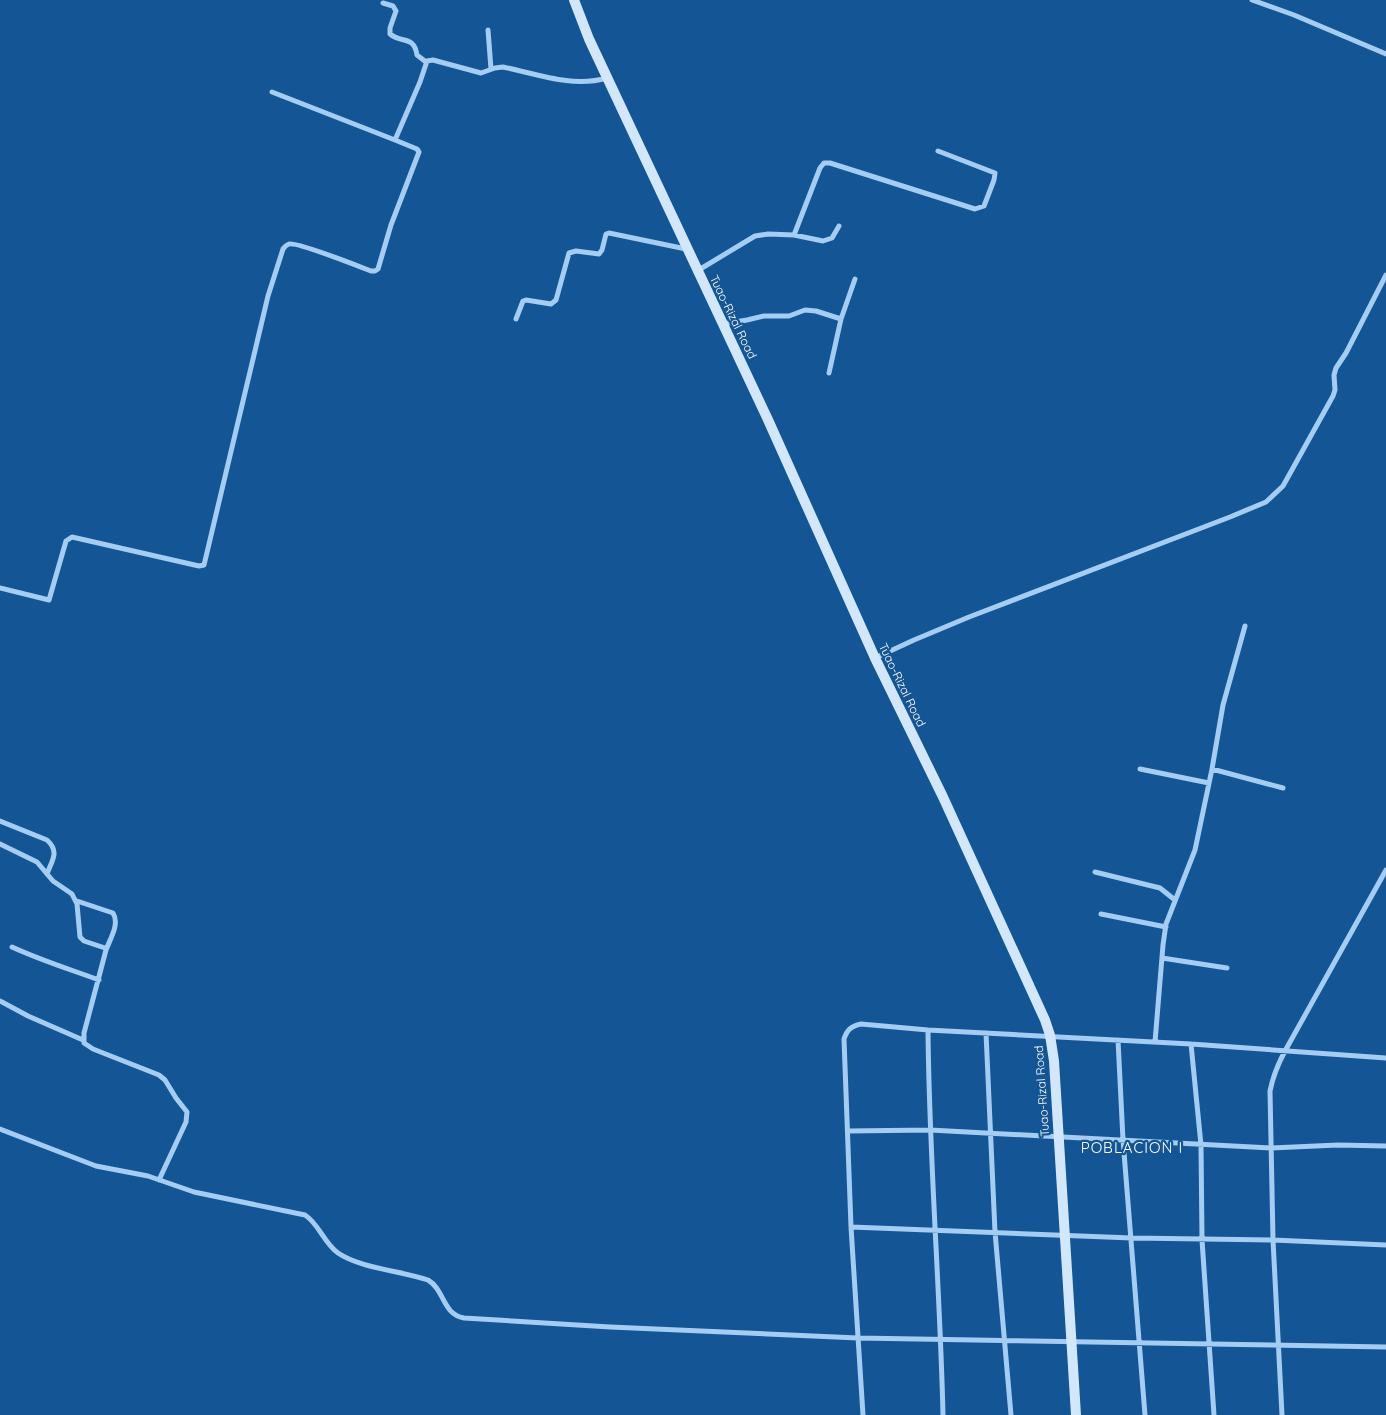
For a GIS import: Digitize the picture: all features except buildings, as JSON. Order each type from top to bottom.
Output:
[{"type":"main road","name":"Tuao-Rizal Road","points":[[574,0],[589,39],[769,422],[875,658],[943,797],[1045,1020],[1050,1035],[1054,1061],[1057,1137],[1076,1415]]},
{"type":"street","points":[[1252,0],[1294,15],[1386,54]]},
{"type":"street","points":[[383,3],[393,6],[396,11],[390,28],[390,34],[396,38],[411,42],[415,46],[418,55],[426,62]]},
{"type":"street","points":[[488,30],[491,69]]},
{"type":"street","points":[[426,62],[432,60],[481,73],[491,69],[503,68],[556,80],[585,82],[608,78]]},
{"type":"street","points":[[395,140],[420,82],[426,62]]},
{"type":"street","points":[[0,588],[49,600],[66,541],[72,537],[203,566],[268,296],[283,249],[286,245],[292,244],[371,271],[376,271],[418,149],[272,92]]},
{"type":"street","points":[[794,236],[820,168],[824,163],[830,163],[975,210],[984,206],[995,173],[938,151]]},
{"type":"street","points":[[697,271],[755,236],[768,234],[827,240],[835,234],[839,226]]},
{"type":"street","points":[[516,319],[523,301],[534,300],[551,304],[556,300],[569,253],[576,250],[599,254],[608,233],[687,249]]},
{"type":"street","points":[[875,658],[969,617],[1266,502],[1282,486],[1333,396],[1336,368],[1346,353],[1386,275]]},
{"type":"street","points":[[829,373],[841,319],[855,279]]},
{"type":"street","points":[[722,324],[764,316],[789,316],[805,310],[816,311],[841,319]]},
{"type":"street","points":[[1155,1042],[1166,927],[1195,850],[1223,705],[1245,626]]},
{"type":"street","points":[[1140,769],[1208,783]]},
{"type":"street","points":[[1212,769],[1283,788]]},
{"type":"street","points":[[0,821],[47,840],[53,846],[55,854],[47,874]]},
{"type":"street","points":[[0,844],[37,862],[52,880],[72,894],[76,901],[80,937],[84,941],[106,948],[106,950]]},
{"type":"street","points":[[1282,1415],[1273,1240],[1270,1091],[1275,1069],[1386,870]]},
{"type":"street","points":[[1095,872],[1160,888],[1175,900]]},
{"type":"street","points":[[76,901],[113,913],[116,924],[106,950],[83,1040]]},
{"type":"street","points":[[1101,914],[1166,927]]},
{"type":"street","points":[[12,947],[39,960],[98,980]]},
{"type":"street","points":[[1162,958],[1227,968]]},
{"type":"street","points":[[0,1001],[28,1016],[83,1040],[88,1047],[159,1075],[165,1080],[187,1112],[186,1122],[159,1180]]},
{"type":"street","points":[[863,1415],[851,1226],[844,1039],[849,1029],[861,1024],[928,1030],[1050,1035],[1386,1058]]},
{"type":"street","points":[[928,1030],[934,1230],[942,1340],[943,1415]]},
{"type":"street","points":[[986,1032],[996,1232],[1012,1415]]},
{"type":"street","points":[[1118,1040],[1145,1415]]},
{"type":"street","points":[[1191,1044],[1201,1145],[1202,1240],[1214,1415]]},
{"type":"street","points":[[0,1128],[96,1166],[141,1174],[194,1192],[305,1216],[312,1221],[327,1244],[340,1255],[421,1278],[434,1284],[448,1309],[458,1317],[610,1327],[858,1338],[1386,1347]]},
{"type":"street","points":[[848,1131],[930,1130],[1272,1148],[1386,1146]]},
{"type":"street","points":[[851,1226],[1132,1238],[1273,1240],[1386,1245]]},
{"type":"district","name":"POBLACION I","points":[[1132,1148]]}]
